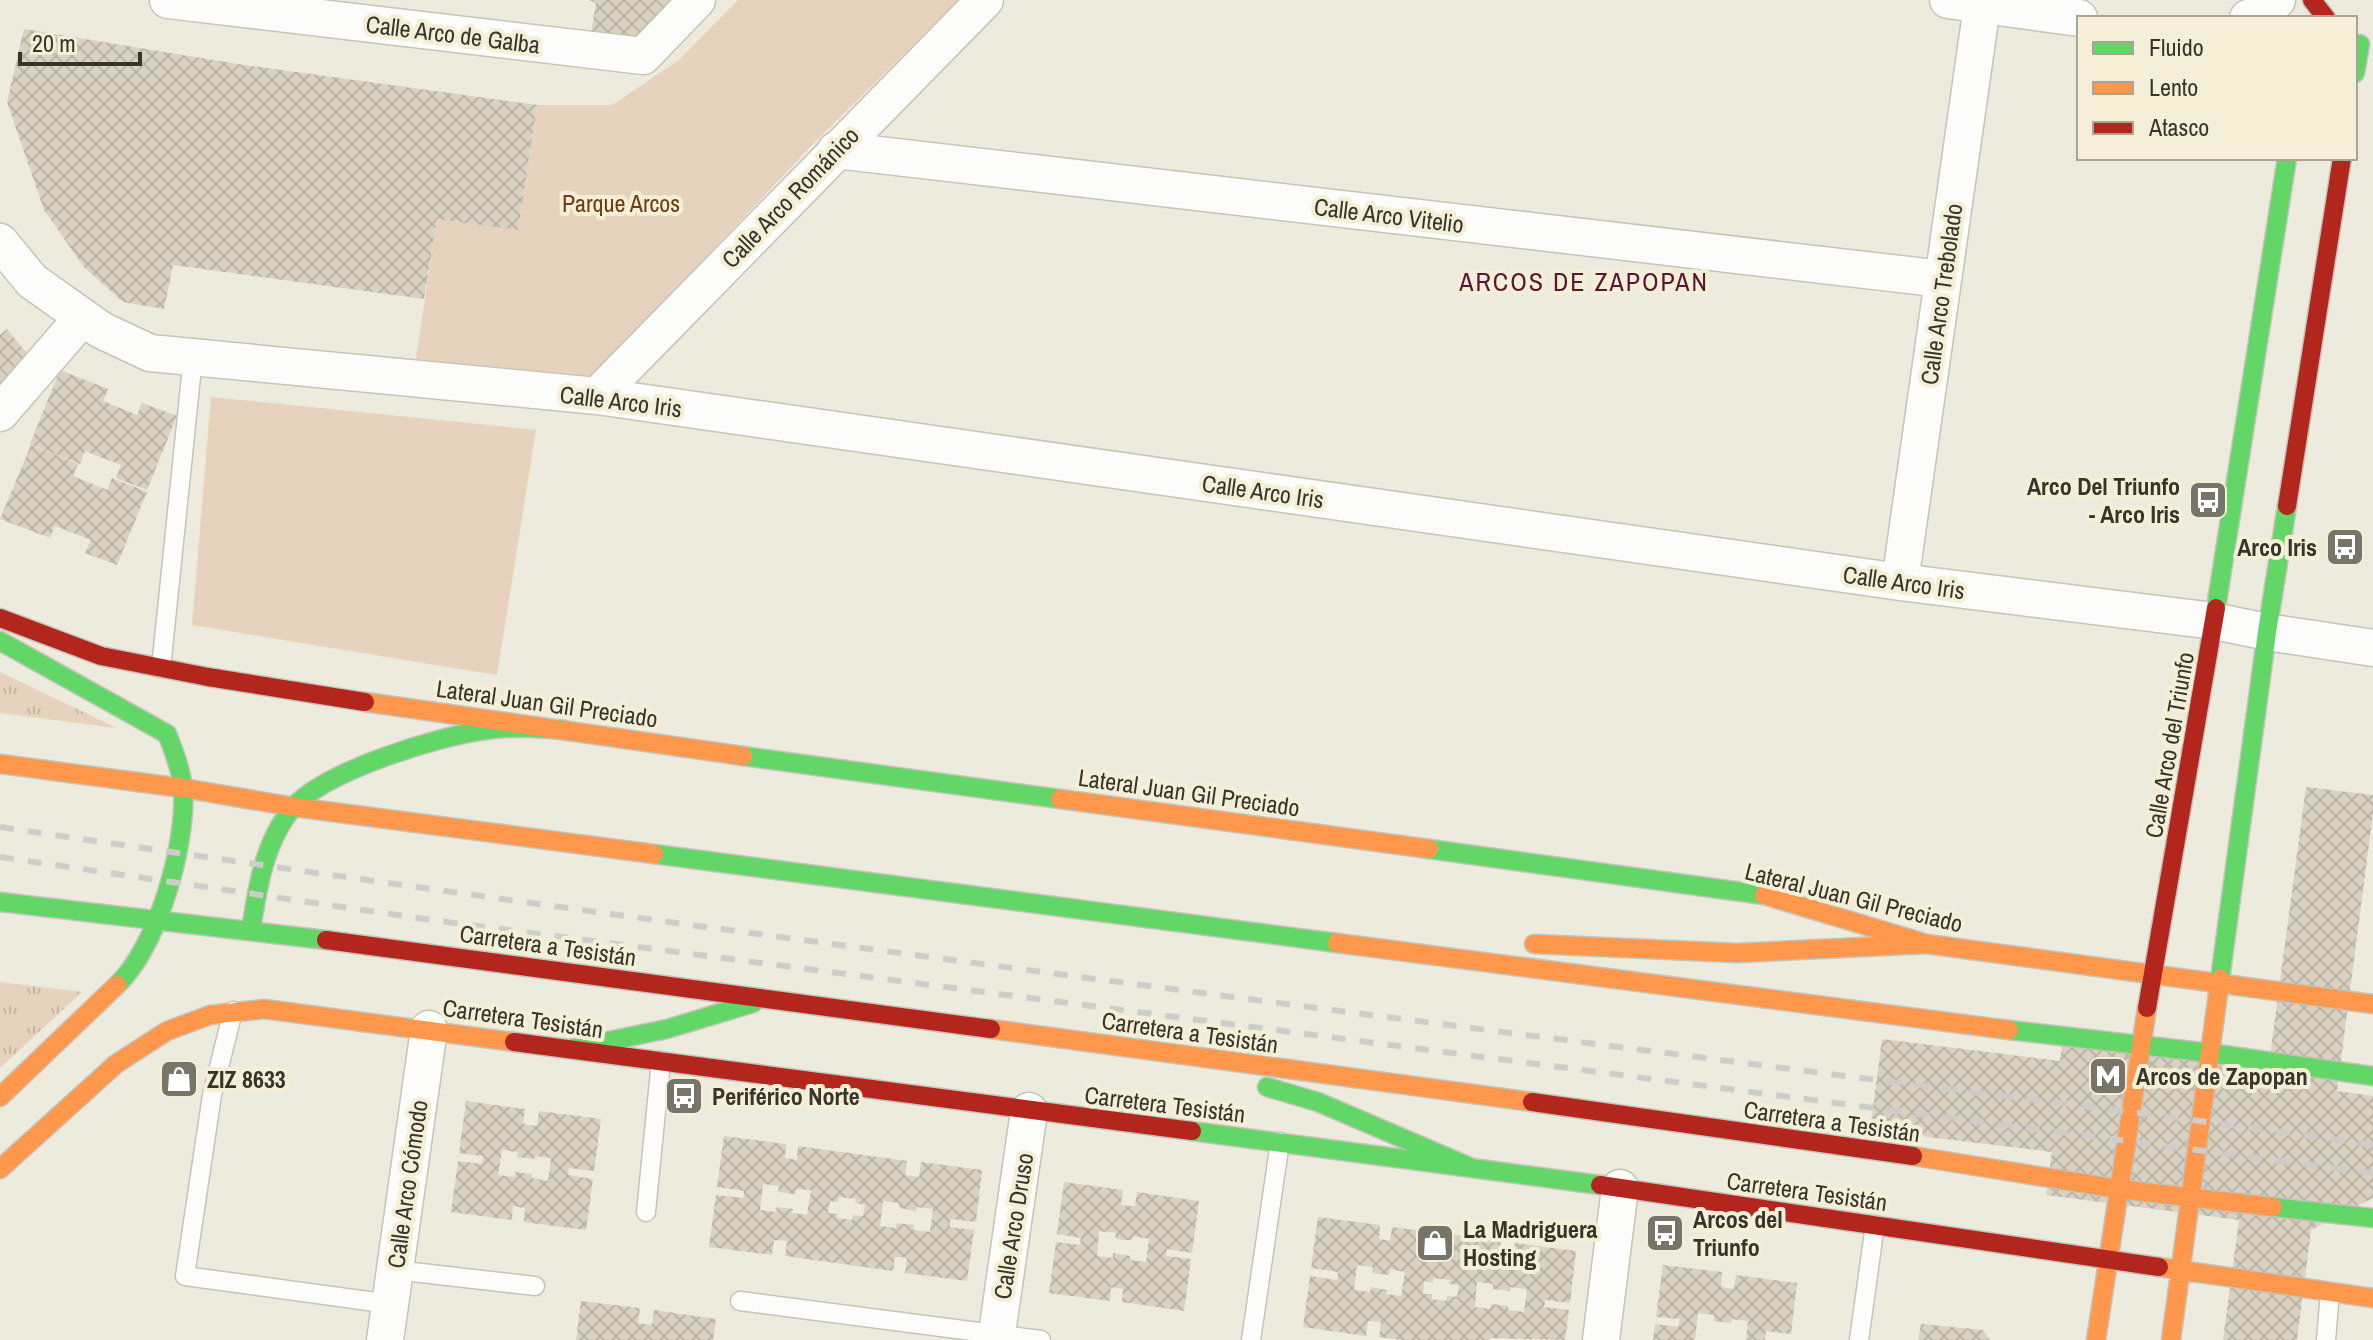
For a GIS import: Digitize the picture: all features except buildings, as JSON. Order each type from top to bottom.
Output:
[{"type":"main road","points":[[2312,0],[2324,16]]},
{"type":"main road","points":[[2357,66],[2363,44]]},
{"type":"main road","name":"Calle Arco del Triunfo","points":[[2096,1340],[2141,1045],[2214,621],[2287,160]]},
{"type":"main road","points":[[2171,1340],[2267,632],[2342,160]]},
{"type":"main road","name":"Lateral Juan Gil Preciado","points":[[0,618],[101,656],[208,677],[565,730],[1776,897],[1927,944],[2373,1004]]},
{"type":"main road","points":[[0,641],[167,734],[177,758],[183,788],[181,830],[173,875],[157,920],[130,973],[0,1097]]},
{"type":"main road","points":[[251,930],[257,886],[276,837],[294,807],[332,782],[368,764],[445,738],[509,728],[565,730]]},
{"type":"main road","points":[[0,764],[183,788],[294,807],[2373,1076]]},
{"type":"main road","name":"Carretera a Tesistán","points":[[0,902],[251,930],[1824,1143],[2119,1189],[2373,1218]]},
{"type":"main road","points":[[1418,953],[1552,943],[1737,953],[1927,944]]},
{"type":"main road","points":[[570,1049],[667,1029],[765,999]]},
{"type":"main road","name":"Carretera Tesistán","points":[[0,1169],[116,1064],[172,1028],[203,1016],[264,1009],[1620,1188],[2373,1298]]},
{"type":"main road","points":[[1163,1052],[1318,1102],[1472,1168]]},
{"type":"street","name":"Calle Arco de Galba","points":[[168,0],[643,56],[697,0]]},
{"type":"street","name":"Calle Arco Románico","points":[[597,396],[985,0]]},
{"type":"street","points":[[2255,16],[2277,0]]},
{"type":"street","points":[[1965,3],[2077,18]]},
{"type":"street","name":"Calle Arco Trebolado","points":[[1900,582],[1943,279],[1965,3]]},
{"type":"street","name":"Calle Arco Vitelio","points":[[836,150],[1943,279]]},
{"type":"street","name":"Calle Arco Iris","points":[[0,242],[32,281],[101,330],[150,353],[597,396],[1900,582],[2214,621],[2373,648]]},
{"type":"street","points":[[0,413],[83,317]]},
{"type":"street","name":"Calle Arco Cómodo","points":[[385,1340],[429,1029]]},
{"type":"street","name":"Calle Arco Druso","points":[[996,1338],[1029,1111]]},
{"type":"street","points":[[1601,1340],[1620,1188]]},
{"type":"lane","points":[[161,668],[193,357]]},
{"type":"lane","points":[[233,1011],[212,1095],[185,1276],[392,1287],[535,1286]]},
{"type":"lane","points":[[646,1212],[661,1061]]},
{"type":"lane","points":[[1251,1340],[1280,1142]]},
{"type":"lane","points":[[1859,1340],[1875,1225]]},
{"type":"lane","points":[[2326,1340],[2330,1292]]},
{"type":"lane","points":[[740,1301],[996,1338],[1041,1340]]},
{"type":"green space","name":"Parque Arcos","points":[[738,0],[959,0],[815,142],[594,376],[416,359],[437,219],[518,229],[537,105],[612,105],[679,60]]},
{"type":"green space","points":[[211,397],[536,430],[497,675],[192,625]]},
{"type":"green space","points":[[0,672],[117,728],[0,713]]},
{"type":"green space","points":[[0,982],[82,992],[0,1068]]},
{"type":"railway","points":[[0,827],[852,947],[2373,1145]]},
{"type":"railway","points":[[0,857],[439,921],[2373,1173]]},
{"type":"traffic: fast","points":[[2357,61],[2360,44]]},
{"type":"traffic: fast","points":[[2216,608],[2287,160]]},
{"type":"traffic: fast","points":[[2220,979],[2287,506]]},
{"type":"traffic: fast","points":[[0,641],[167,734],[175,754],[183,788],[175,865],[145,946],[117,985]]},
{"type":"traffic: fast","points":[[251,930],[259,883],[274,837],[291,810],[327,782],[382,758],[465,734],[496,729],[565,730]]},
{"type":"traffic: fast","points":[[743,756],[1060,799]]},
{"type":"traffic: fast","points":[[1429,849],[1764,895]]},
{"type":"traffic: fast","points":[[654,854],[1337,943]]},
{"type":"traffic: fast","points":[[0,902],[326,940]]},
{"type":"traffic: fast","points":[[570,1049],[667,1029],[753,1003]]},
{"type":"traffic: fast","points":[[2009,1030],[2373,1076]]},
{"type":"traffic: fast","points":[[1267,1087],[1318,1102],[1472,1168]]},
{"type":"traffic: fast","points":[[1192,1131],[1600,1185]]},
{"type":"traffic: fast","points":[[2273,1207],[2373,1218]]},
{"type":"traffic: slow","points":[[365,702],[743,756]]},
{"type":"traffic: slow","points":[[0,764],[183,788],[294,807],[654,854]]},
{"type":"traffic: slow","points":[[1060,799],[1429,849]]},
{"type":"traffic: slow","points":[[1764,895],[1927,944],[2373,1004]]},
{"type":"traffic: slow","points":[[1337,943],[2009,1030]]},
{"type":"traffic: slow","points":[[1534,944],[1737,953],[1927,944]]},
{"type":"traffic: slow","points":[[2171,1340],[2220,979]]},
{"type":"traffic: slow","points":[[0,1097],[117,985]]},
{"type":"traffic: slow","points":[[2096,1340],[2147,1008]]},
{"type":"traffic: slow","points":[[0,1169],[116,1064],[167,1031],[210,1015],[264,1009],[514,1042]]},
{"type":"traffic: slow","points":[[991,1029],[1532,1102]]},
{"type":"traffic: slow","points":[[1913,1156],[2119,1189],[2273,1207]]},
{"type":"traffic: slow","points":[[2159,1267],[2373,1298]]},
{"type":"traffic: jam","points":[[2312,0],[2324,16]]},
{"type":"traffic: jam","points":[[2287,506],[2342,160]]},
{"type":"traffic: jam","points":[[2147,1008],[2216,608]]},
{"type":"traffic: jam","points":[[0,618],[101,656],[365,702]]},
{"type":"traffic: jam","points":[[326,940],[991,1029]]},
{"type":"traffic: jam","points":[[514,1042],[1192,1131]]},
{"type":"traffic: jam","points":[[1532,1102],[1913,1156]]},
{"type":"traffic: jam","points":[[1600,1185],[2159,1267]]},
{"type":"place","name":"Arco Del Triunfo - Arco Iris","points":[[2208,500]]},
{"type":"place","name":"Arco Iris","points":[[2345,547]]},
{"type":"place","name":"Arcos de Zapopan","points":[[2108,1076]]},
{"type":"place","name":"ZIZ 8633","points":[[179,1079]]},
{"type":"place","name":"Periférico Norte","points":[[684,1096]]},
{"type":"place","name":"Arcos del Triunfo","points":[[1665,1233]]},
{"type":"place","name":"La Madriguera Hosting","points":[[1435,1243]]},
{"type":"district","name":"ARCOS DE ZAPOPAN","points":[[1584,281]]}]
